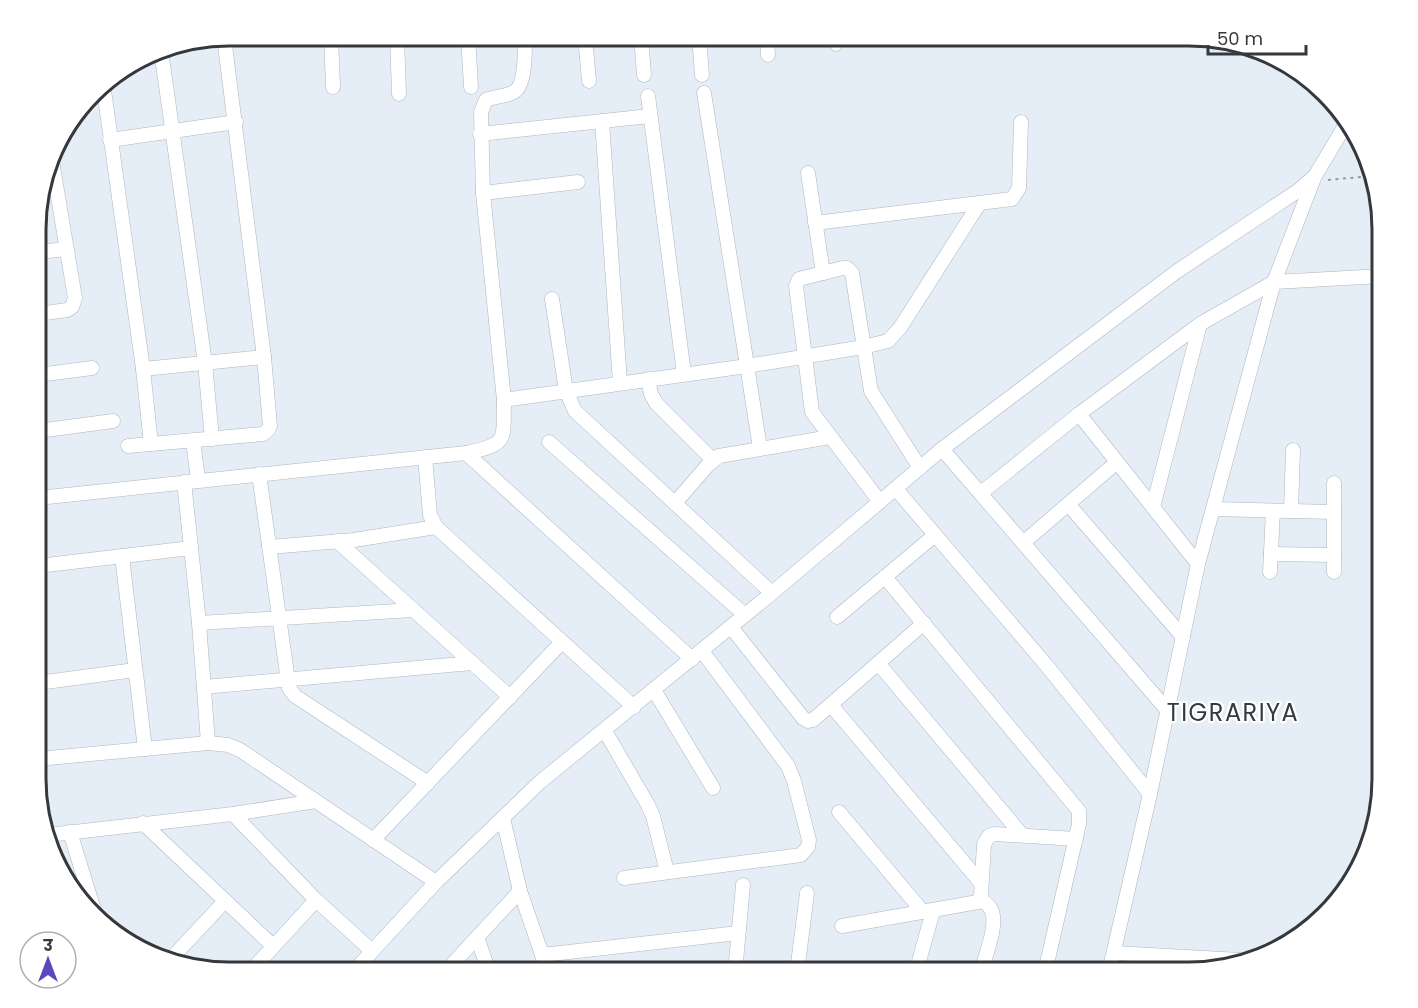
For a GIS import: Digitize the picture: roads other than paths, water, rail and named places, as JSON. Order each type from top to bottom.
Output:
[{"type":"street","points":[[128,446],[263,434],[268,430],[270,421],[264,357],[225,46]]},
{"type":"street","points":[[331,46],[333,87]]},
{"type":"street","points":[[397,46],[399,94]]},
{"type":"street","points":[[469,46],[471,87]]},
{"type":"street","points":[[46,497],[466,453],[492,448],[498,443],[504,426],[504,400],[483,193],[481,112],[486,100],[514,92],[521,82],[524,46]]},
{"type":"street","points":[[586,46],[589,81]]},
{"type":"street","points":[[642,46],[644,75]]},
{"type":"street","points":[[700,46],[702,75]]},
{"type":"street","points":[[768,47],[768,55]]},
{"type":"street","points":[[162,59],[205,363],[212,439]]},
{"type":"street","points":[[704,93],[760,448]]},
{"type":"street","points":[[105,96],[151,444]]},
{"type":"street","points":[[648,96],[684,374]]},
{"type":"street","points":[[480,134],[650,116]]},
{"type":"street","points":[[602,121],[620,383]]},
{"type":"street","points":[[110,140],[236,122]]},
{"type":"street","points":[[815,223],[1007,200],[1017,194],[1019,188],[1021,122]]},
{"type":"street","points":[[1112,962],[1198,564],[1274,282],[1314,179],[1342,130]]},
{"type":"street","points":[[807,173],[823,273]]},
{"type":"street","points":[[46,313],[67,310],[75,303],[55,176]]},
{"type":"street","points":[[363,961],[436,882],[540,782],[731,627],[942,449],[1176,272],[1314,179]]},
{"type":"street","points":[[483,193],[578,182]]},
{"type":"street","points":[[504,400],[747,366],[882,343],[893,337],[979,204]]},
{"type":"street","points":[[46,251],[66,249]]},
{"type":"street","points":[[880,502],[812,412],[796,286],[799,279],[847,268],[852,273],[871,391],[920,468]]},
{"type":"street","points":[[981,493],[1079,414],[1200,324],[1274,282],[1371,277]]},
{"type":"street","points":[[552,298],[566,391],[575,411],[772,593]]},
{"type":"street","points":[[1152,507],[1200,324]]},
{"type":"street","points":[[142,369],[264,357]]},
{"type":"street","points":[[46,374],[92,368]]},
{"type":"street","points":[[648,379],[651,394],[656,403],[713,460]]},
{"type":"street","points":[[1079,414],[1198,564]]},
{"type":"street","points":[[46,430],[113,421]]},
{"type":"street","points":[[675,503],[713,460],[726,454],[830,437]]},
{"type":"street","points":[[194,441],[191,481],[191,548],[208,743]]},
{"type":"street","points":[[549,442],[745,615]]},
{"type":"street","points":[[942,449],[1168,711]]},
{"type":"street","points":[[1291,511],[1293,450]]},
{"type":"street","points":[[466,453],[697,655],[788,766],[794,781],[809,840],[808,847],[801,855],[624,878]]},
{"type":"street","points":[[425,457],[430,515],[436,527],[633,707]]},
{"type":"street","points":[[1023,543],[1117,462]]},
{"type":"street","points":[[259,474],[286,680],[295,696],[428,783]]},
{"type":"street","points":[[1334,483],[1334,572]]},
{"type":"street","points":[[896,489],[1047,666],[1150,794]]},
{"type":"street","points":[[1068,504],[1183,637]]},
{"type":"street","points":[[1213,509],[1334,512]]},
{"type":"street","points":[[1270,572],[1273,511]]},
{"type":"street","points":[[268,548],[436,527]]},
{"type":"street","points":[[837,617],[936,535]]},
{"type":"street","points":[[337,541],[510,697]]},
{"type":"street","points":[[47,565],[191,548]]},
{"type":"street","points":[[1271,554],[1334,555]]},
{"type":"street","points":[[122,556],[145,749]]},
{"type":"street","points":[[885,577],[1077,806],[1080,817],[1047,962]]},
{"type":"street","points":[[199,623],[413,610]]},
{"type":"street","points":[[731,627],[805,720],[813,720],[924,623]]},
{"type":"street","points":[[373,840],[562,642]]},
{"type":"street","points":[[204,687],[472,663]]},
{"type":"street","points":[[878,663],[1022,835]]},
{"type":"street","points":[[47,682],[135,670]]},
{"type":"street","points":[[654,690],[712,788]]},
{"type":"street","points":[[831,705],[981,883]]},
{"type":"street","points":[[605,731],[653,816],[667,872]]},
{"type":"street","points":[[47,758],[208,743],[228,745],[240,750],[436,882]]},
{"type":"street","points":[[55,834],[233,814],[316,801]]},
{"type":"street","points":[[839,812],[928,911]]},
{"type":"street","points":[[233,814],[316,900],[372,951]]},
{"type":"street","points":[[503,818],[520,891],[544,961]]},
{"type":"street","points":[[142,823],[273,946]]},
{"type":"street","points":[[70,832],[90,897]]},
{"type":"street","points":[[842,926],[975,904],[980,899],[985,840],[994,834],[1076,838]]},
{"type":"street","points":[[736,962],[742,885]]},
{"type":"street","points":[[455,961],[520,891]]},
{"type":"street","points":[[798,962],[807,893]]},
{"type":"street","points":[[980,899],[988,905],[993,917],[993,927],[984,962]]},
{"type":"street","points":[[259,961],[316,900]]},
{"type":"street","points":[[176,953],[225,901]]},
{"type":"street","points":[[918,962],[928,911]]},
{"type":"street","points":[[542,955],[738,933]]},
{"type":"street","points":[[477,938],[485,961]]},
{"type":"street","points":[[1115,952],[1218,959]]},
{"type":"district","name":"TIGRARIYA","points":[[1233,713]]}]
